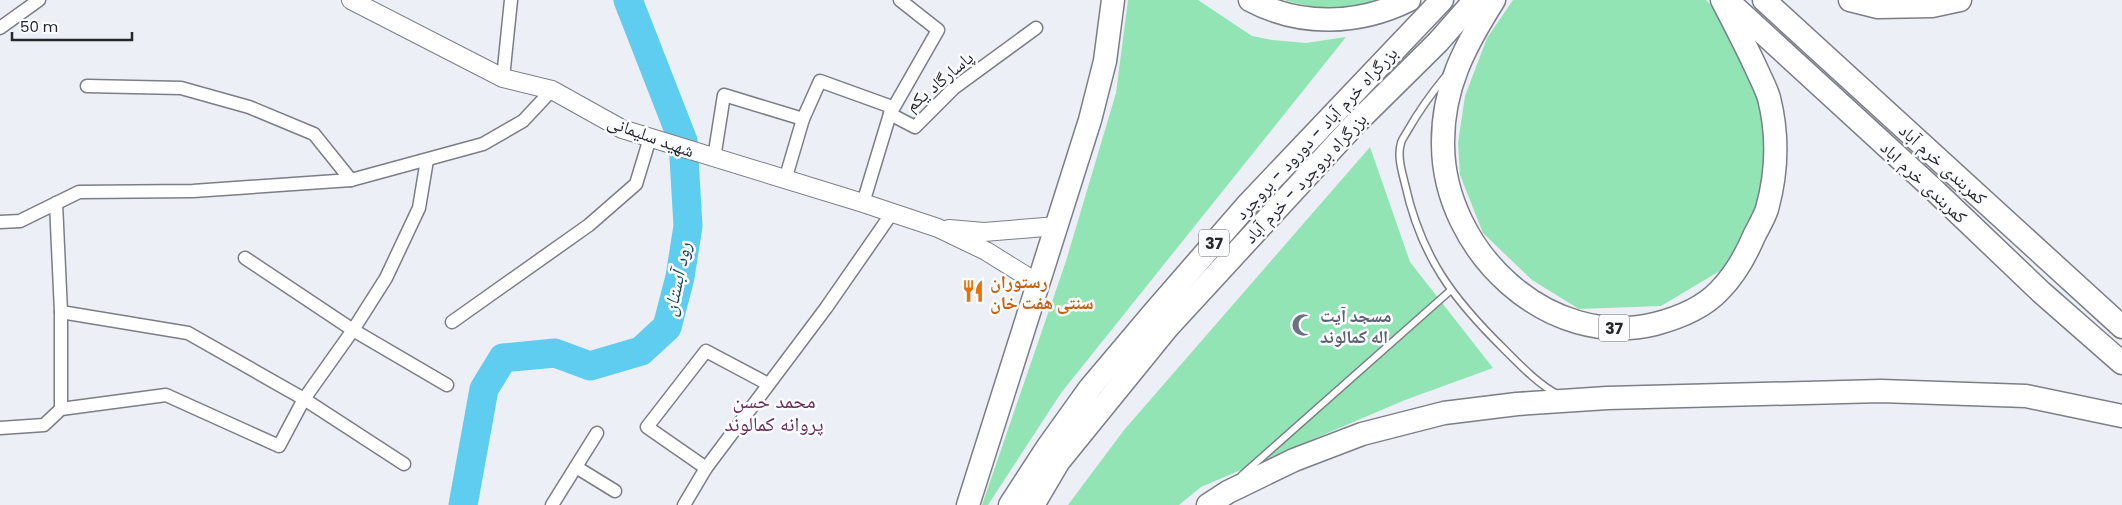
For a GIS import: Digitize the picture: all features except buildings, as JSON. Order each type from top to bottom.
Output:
[{"type":"highway","points":[[968,505],[1090,120],[1101,78],[1113,0]]},
{"type":"highway","points":[[1250,0],[1263,7],[1300,17],[1328,21],[1365,16],[1396,7],[1409,0]]},
{"type":"highway","name":"بزرگراه خرم آباد - دورود - بروجرد","points":[[1010,505],[1047,448],[1090,388],[1155,310],[1249,203],[1442,0]]},
{"type":"highway","name":"بزرگراه بروجرد - خرم آباد","points":[[1033,505],[1059,461],[1167,328],[1355,124],[1438,42],[1475,0]]},
{"type":"highway","name":"37","points":[[1494,0],[1461,56],[1450,90],[1443,144],[1445,174],[1458,214],[1476,248],[1498,274],[1527,299],[1566,319],[1599,328],[1636,328],[1683,316],[1701,305],[1720,291],[1747,252],[1766,210],[1776,155],[1768,96],[1722,0]]},
{"type":"highway","name":"کمربندی خرم اباد","points":[[1727,0],[1931,187],[2041,292],[2122,363]]},
{"type":"highway","name":"کمربندی خرم آباد","points":[[1764,0],[2122,327]]},
{"type":"highway","points":[[1850,0],[1878,7],[1932,6],[1960,0]]},
{"type":"highway","points":[[1209,504],[1228,492],[1294,460],[1362,434],[1444,413],[1517,404],[1572,400],[1890,391],[2026,396],[2122,416]]},
{"type":"street","points":[[0,28],[39,0]]},
{"type":"street","name":"شهید سلیمانی","points":[[351,0],[504,78],[552,90],[622,129],[892,212],[938,228],[986,251],[1039,284]]},
{"type":"street","points":[[504,78],[512,0]]},
{"type":"street","points":[[785,180],[803,119],[820,81],[891,110],[938,30],[900,0]]},
{"type":"street","name":"پاسارگاد یکم","points":[[863,203],[891,110],[915,127],[954,88],[1036,28]]},
{"type":"street","points":[[87,86],[181,88],[249,107],[314,134],[351,180]]},
{"type":"street","points":[[0,222],[20,221],[79,192],[194,191],[351,180],[483,144],[523,121],[552,90]]},
{"type":"street","points":[[714,158],[724,95],[803,119]]},
{"type":"street","points":[[452,322],[589,225],[636,184],[651,138]]},
{"type":"street","points":[[0,428],[10,429],[44,425],[61,409],[166,395],[280,446],[304,400],[353,330],[386,278],[419,208],[427,160]]},
{"type":"street","points":[[56,203],[61,312],[61,409]]},
{"type":"street","points":[[684,505],[706,468],[826,308],[892,212]]},
{"type":"street","name":"شهید سلیمانی","points":[[938,228],[984,232],[1057,226]]},
{"type":"street","points":[[245,258],[353,330],[447,385]]},
{"type":"street","points":[[61,312],[188,333],[304,400],[404,464]]},
{"type":"street","points":[[706,468],[647,427],[706,351],[768,384]]},
{"type":"street","points":[[552,505],[596,433]]},
{"type":"street","points":[[576,467],[615,491]]},
{"type":"lane","points":[[1461,56],[1421,107],[1401,143],[1400,166],[1409,204],[1435,266],[1451,290],[1486,331],[1520,365],[1550,390],[1572,400]]},
{"type":"lane","points":[[1209,504],[1451,290]]},
{"type":"green space","points":[[1128,0],[1198,0],[1252,36],[1272,40],[1306,43],[1346,37],[1061,393],[988,505],[982,505],[1066,261],[1116,93]]},
{"type":"green space","points":[[1284,0],[1378,0],[1367,4],[1331,8]]},
{"type":"green space","points":[[1513,0],[1706,0],[1726,21],[1762,96],[1767,167],[1751,224],[1723,269],[1661,306],[1579,309],[1532,280],[1483,233],[1460,175],[1458,143],[1465,96],[1487,38]]},
{"type":"green space","points":[[1370,147],[1410,262],[1493,368],[1405,400],[1201,487],[1179,505],[1068,505],[1124,430]]},
{"type":"waterway","name":"رود آبستان","points":[[463,505],[484,389],[503,358],[555,353],[590,366],[641,351],[667,327],[680,277],[688,226],[683,141],[628,0]]},
{"type":"place","name":"رستوران سنتی هفت خان","points":[[973,291]]},
{"type":"place","name":"مسجد آیت اله کمالوند","points":[[1303,325]]},
{"type":"district","name":"محمد حسن پروانه کمالوند","points":[[774,412]]}]
